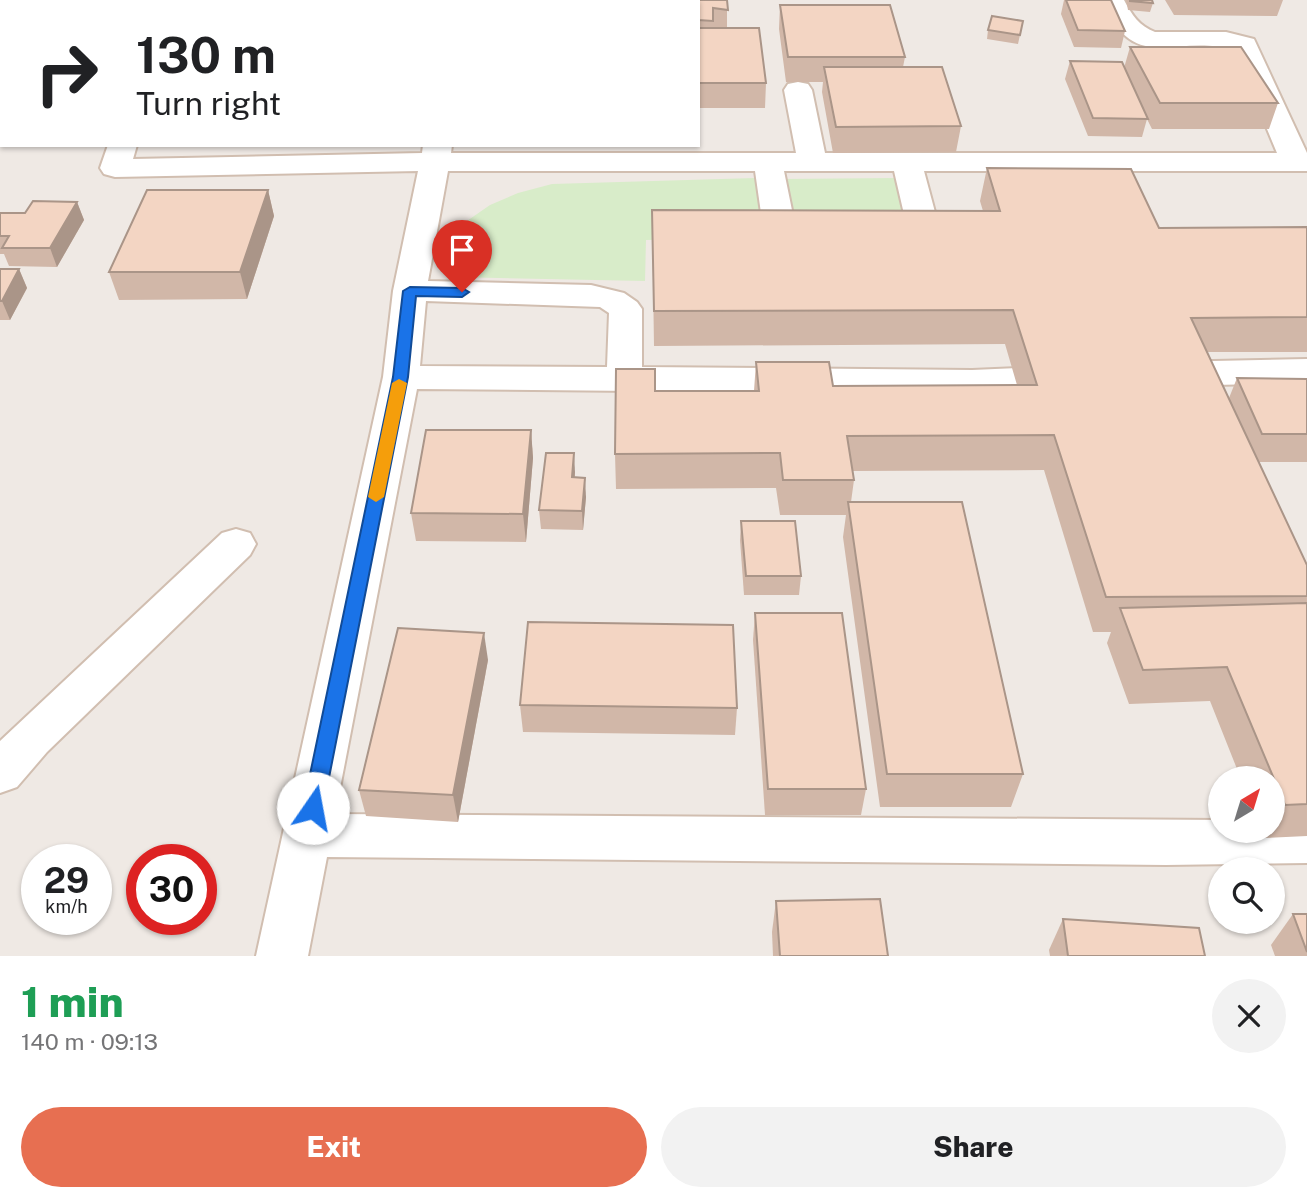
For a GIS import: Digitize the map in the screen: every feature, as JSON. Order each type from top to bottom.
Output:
[{"type":"street","points":[[122,147],[115,168],[436,154],[592,154],[768,162],[1301,162],[1245,45],[1232,38],[1166,41],[1145,38],[1126,27],[1119,19],[1112,0]]},
{"type":"street","points":[[798,90],[812,162]]},
{"type":"street","points":[[282,956],[401,377],[410,291],[436,154]]},
{"type":"street","points":[[768,162],[778,220]]},
{"type":"street","points":[[906,162],[923,227]]},
{"type":"street","points":[[410,291],[591,295],[612,300],[625,309],[627,324],[624,379]]},
{"type":"street","points":[[1133,376],[1307,371]]},
{"type":"street","points":[[401,377],[972,382],[1093,377]]},
{"type":"street","points":[[0,773],[31,738],[236,544]]},
{"type":"street","points":[[307,835],[1138,843],[1307,841]]},
{"type":"shaded area","points":[[700,0],[1307,0],[1307,956],[0,956],[0,147],[700,147]]},
{"type":"green space","points":[[755,178],[763,238],[646,240],[645,281],[453,277],[464,223],[490,205],[518,193],[552,184]]},
{"type":"green space","points":[[896,178],[911,236],[790,236],[781,179]]},
{"type":"building","points":[[700,0],[727,0],[728,10],[713,8],[713,21],[700,20]]},
{"type":"building","points":[[1066,0],[1111,0],[1125,31],[1078,30]]},
{"type":"building","points":[[1152,0],[1153,3],[1130,1]]},
{"type":"building","points":[[780,5],[890,5],[905,57],[788,57]]},
{"type":"building","points":[[992,16],[1023,21],[1020,35],[988,30]]},
{"type":"building","points":[[700,28],[759,28],[766,83],[700,83]]},
{"type":"building","points":[[1130,47],[1241,47],[1278,103],[1160,103]]},
{"type":"building","points":[[1070,61],[1122,62],[1148,119],[1093,118]]},
{"type":"building","points":[[824,67],[942,67],[961,126],[836,127]]},
{"type":"building","points":[[987,168],[1131,169],[1159,228],[1307,227],[1307,317],[1191,318],[1307,565],[1307,596],[1106,597],[1054,435],[847,436],[854,480],[783,480],[780,453],[615,454],[616,369],[655,369],[655,391],[759,391],[756,362],[829,362],[833,386],[1037,385],[1013,310],[654,311],[652,210],[1000,211]]},
{"type":"building","points":[[147,190],[268,190],[240,272],[109,272]]},
{"type":"building","points":[[33,201],[77,202],[50,248],[2,248],[9,236],[0,236],[0,213],[25,213]]},
{"type":"building","points":[[0,269],[19,269],[2,301],[0,301]]},
{"type":"building","points":[[1237,378],[1307,379],[1307,434],[1262,434]]},
{"type":"building","points":[[426,430],[531,430],[523,514],[411,513]]},
{"type":"building","points":[[546,453],[574,453],[572,477],[585,478],[582,511],[539,510]]},
{"type":"building","points":[[848,502],[962,502],[1023,774],[887,774]]},
{"type":"building","points":[[741,521],[795,521],[801,576],[746,576]]},
{"type":"building","points":[[1307,603],[1307,804],[1285,805],[1285,766],[1269,766],[1227,667],[1143,670],[1120,608]]},
{"type":"building","points":[[755,613],[842,613],[866,789],[768,789]]},
{"type":"building","points":[[528,622],[733,625],[737,708],[520,705]]},
{"type":"building","points":[[398,628],[484,633],[453,795],[359,790]]},
{"type":"building","points":[[880,899],[888,956],[780,956],[776,901]]},
{"type":"building","points":[[1293,914],[1307,914],[1307,952]]},
{"type":"building","points":[[1063,919],[1199,928],[1205,956],[1068,956]]},
{"type":"slow traffic","points":[[376,497],[399,383]]},
{"type":"route","points":[[313,808],[401,377],[410,291],[462,292]]}]
